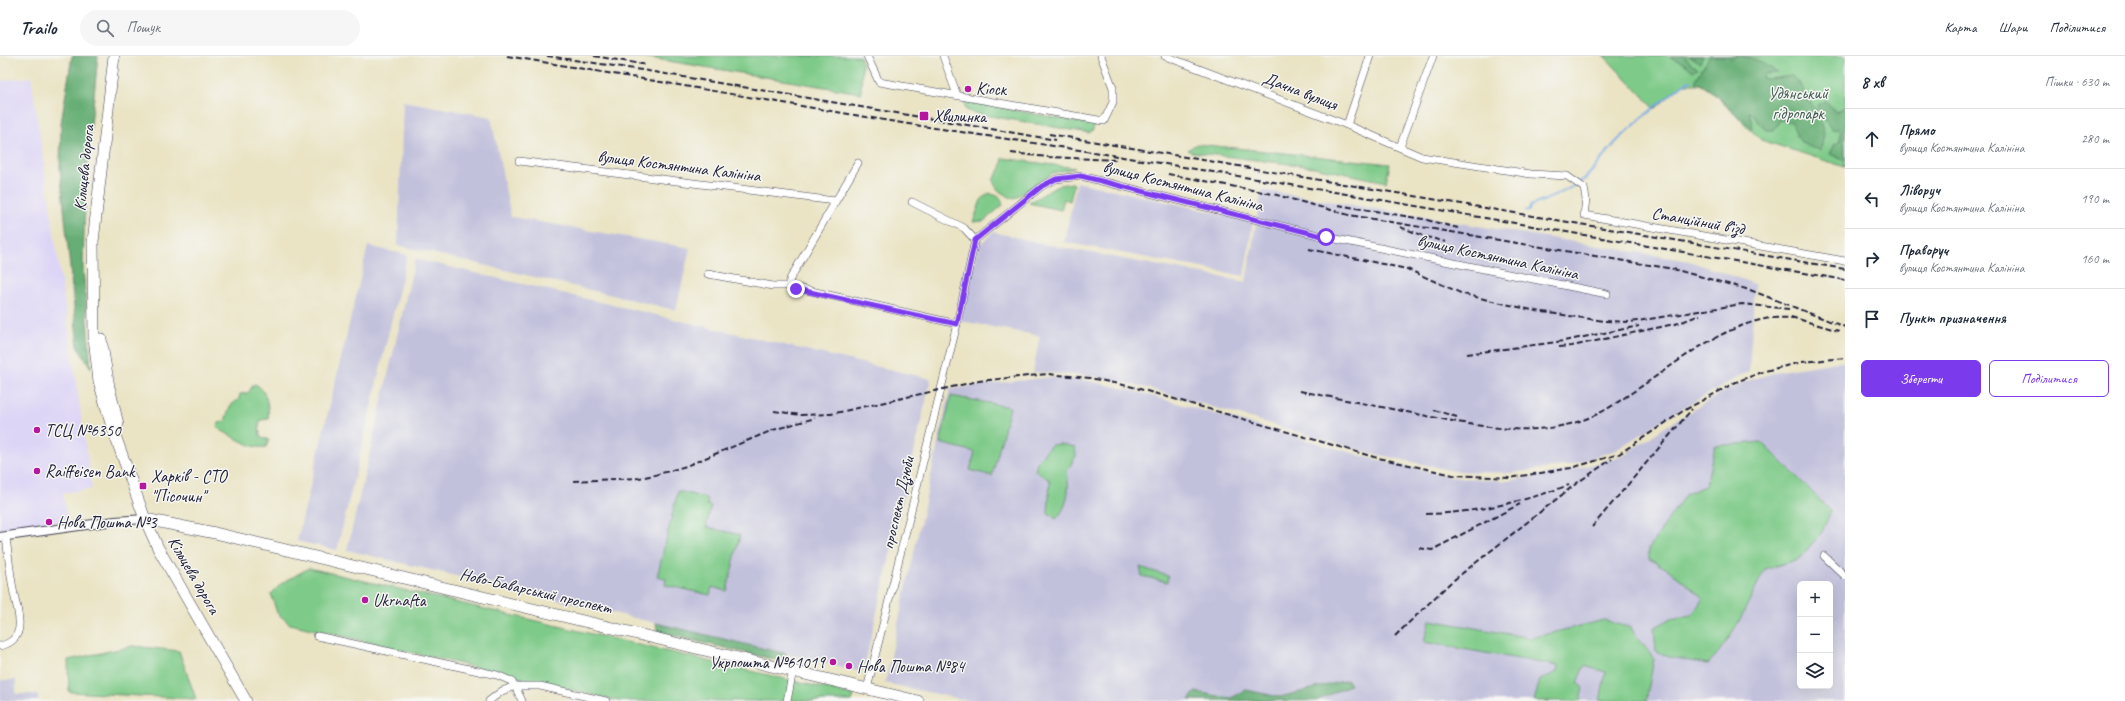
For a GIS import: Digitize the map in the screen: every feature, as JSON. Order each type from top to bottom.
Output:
[{"type":"main road","name":"Кільцева дорога","points":[[114,56],[93,242],[94,338],[99,381],[112,427],[145,519],[169,568],[198,615],[246,701]]},
{"type":"main road","name":"Ново-Баварський проспект","points":[[145,519],[215,533],[793,670],[917,701]]},
{"type":"street","points":[[867,56],[879,82],[1104,121],[1113,102],[1113,88],[1101,56]]},
{"type":"street","points":[[943,56],[957,95]]},
{"type":"street","name":"Дачна вулиця","points":[[1165,56],[1346,125],[1422,157],[1531,174],[1567,176],[1579,183]]},
{"type":"street","points":[[1346,125],[1370,56]]},
{"type":"street","points":[[1400,147],[1433,56]]},
{"type":"street","name":"вулиця Костянтина Калініна","points":[[519,161],[835,201]]},
{"type":"street","points":[[789,286],[790,279],[858,163]]},
{"type":"street","name":"вулиця Костянтина Калініна","points":[[975,240],[1042,186],[1056,179],[1081,176],[1326,237],[1607,294]]},
{"type":"street","name":"Станційний в’їзд","points":[[1579,183],[1586,199],[1584,215],[1845,261]]},
{"type":"street","points":[[708,274],[773,286],[789,286],[957,324],[975,240],[964,228],[912,202]]},
{"type":"street","name":"проспект Дзюби","points":[[868,689],[957,324]]},
{"type":"street","points":[[3,645],[16,634],[20,618],[13,591],[3,537],[114,521],[145,519]]},
{"type":"street","points":[[1824,556],[1845,576]]},
{"type":"street","points":[[317,636],[496,675],[511,681],[522,701]]},
{"type":"street","points":[[787,701],[793,670]]},
{"type":"street","points":[[489,701],[502,691],[515,686],[540,686],[606,701]]},
{"type":"shaded area","points":[[31,77],[92,489],[63,493],[67,521],[0,530],[0,81]]},
{"type":"shaded area","points":[[403,101],[491,117],[511,217],[690,248],[676,310],[398,245]]},
{"type":"shaded area","points":[[1077,182],[1253,221],[1244,276],[1064,242]]},
{"type":"shaded area","points":[[1262,190],[1689,261],[1755,284],[1749,371],[1672,414],[1616,450],[1570,465],[1511,473],[1454,471],[1371,453],[1133,384],[1093,376],[1033,372],[1040,336],[961,321],[979,245],[994,232],[1043,244],[1246,282]]},
{"type":"shaded area","points":[[368,246],[407,255],[337,550],[297,541]]},
{"type":"shaded area","points":[[415,259],[931,379],[863,672],[347,550]]},
{"type":"shaded area","points":[[1845,362],[1845,701],[970,701],[885,683],[950,389],[1051,377],[1089,381],[1134,391],[1370,458],[1451,477],[1507,481],[1563,472],[1623,456],[1665,427],[1716,396],[1744,382],[1780,371]]},
{"type":"shaded area","points":[[0,680],[16,680],[16,694],[38,694],[38,701],[0,701]]},
{"type":"green space","points":[[72,56],[98,56],[86,175],[83,267],[91,368],[78,348],[60,168],[61,123]]},
{"type":"green space","points":[[638,56],[860,56],[862,63],[861,93]]},
{"type":"green space","name":"Удянський гідропарк","points":[[1604,56],[1845,56],[1845,167],[1761,140],[1704,84],[1683,84],[1655,109]]},
{"type":"green space","points":[[1669,56],[1683,56],[1698,69],[1693,71],[1686,65]]},
{"type":"green space","points":[[1689,56],[1703,56],[1700,63]]},
{"type":"green space","points":[[1710,56],[1729,56],[1731,59],[1734,56],[1752,58],[1768,66],[1777,73],[1764,74],[1762,78],[1766,79],[1792,76],[1804,91],[1802,98],[1809,101],[1817,111],[1824,134],[1821,150],[1801,142],[1796,134],[1792,122],[1780,120],[1774,130],[1766,130],[1749,111],[1753,129],[1711,91],[1695,81]]},
{"type":"green space","points":[[1825,100],[1836,112],[1845,107],[1845,161],[1830,154],[1834,146],[1840,141],[1841,130],[1831,129],[1817,106]]},
{"type":"green space","points":[[965,101],[1094,125],[1093,130],[1089,133],[973,113],[965,109]]},
{"type":"green space","points":[[1197,144],[1390,164],[1386,182],[1314,167],[1191,152],[1187,150]]},
{"type":"green space","points":[[1003,158],[1075,168],[1053,173],[1014,199],[998,190],[994,184],[993,180],[1001,168]]},
{"type":"green space","points":[[1074,184],[1070,201],[1064,199],[1061,210],[1029,203],[1059,185]]},
{"type":"green space","points":[[989,193],[1000,197],[1003,205],[984,221],[973,222],[981,200]]},
{"type":"green space","points":[[254,384],[262,389],[268,404],[268,419],[261,420],[259,424],[260,436],[269,440],[266,447],[249,445],[217,427],[219,423],[225,421],[230,406],[239,399],[240,394],[248,393]]},
{"type":"green space","points":[[951,396],[1010,407],[992,476],[970,470],[975,452],[940,443]]},
{"type":"green space","points":[[1762,442],[1831,511],[1822,532],[1799,559],[1765,569],[1733,631],[1718,654],[1708,664],[1669,657],[1656,651],[1654,628],[1670,619],[1692,615],[1703,598],[1669,570],[1649,559],[1649,548],[1685,495],[1706,485],[1715,446]]},
{"type":"green space","points":[[1060,444],[1075,447],[1076,456],[1067,471],[1068,490],[1066,503],[1056,519],[1048,513],[1050,480],[1035,471],[1038,460],[1051,445]]},
{"type":"green space","points":[[678,491],[708,499],[707,505],[711,506],[706,527],[740,535],[727,591],[712,587],[710,595],[665,585],[666,579],[657,577]]},
{"type":"green space","points":[[1140,567],[1168,576],[1167,582],[1142,576]]},
{"type":"green space","points":[[309,568],[854,695],[852,701],[619,701],[290,624],[277,613],[271,594],[282,583]]},
{"type":"green space","points":[[1430,620],[1531,638],[1604,620],[1631,628],[1654,659],[1646,701],[1600,701],[1606,672],[1584,666],[1577,683],[1583,687],[1580,701],[1534,701],[1540,680],[1557,672],[1558,666],[1424,642]]},
{"type":"green space","points":[[656,623],[787,654],[780,661],[657,632]]},
{"type":"green space","points":[[133,646],[179,651],[196,699],[69,692],[68,660]]},
{"type":"green space","points":[[1347,680],[1350,685],[1316,701],[1189,700],[1195,692],[1231,698],[1246,690],[1280,697]]},
{"type":"waterway","points":[[1579,182],[1585,179],[1616,142],[1644,116],[1686,82],[1691,81]]},
{"type":"waterway","points":[[1525,211],[1529,210],[1530,206],[1553,197],[1575,185]]},
{"type":"railway","points":[[507,56],[902,123],[1099,153],[1358,196],[1845,280]]},
{"type":"railway","points":[[547,56],[648,71],[1056,140]]},
{"type":"railway","points":[[594,56],[647,65]]},
{"type":"railway","points":[[1049,134],[1845,269]]},
{"type":"railway","points":[[1011,153],[1048,157],[1117,160]]},
{"type":"railway","points":[[1168,174],[1273,194],[1349,215],[1673,269],[1750,290],[1845,327]]},
{"type":"railway","points":[[1338,205],[1423,219],[1458,228]]},
{"type":"railway","points":[[1400,227],[1446,242]]},
{"type":"railway","points":[[1309,249],[1407,269],[1463,294],[1536,311],[1604,321],[1631,322],[1742,304],[1789,309]]},
{"type":"railway","points":[[1559,347],[1572,346],[1679,323],[1700,315]]},
{"type":"railway","points":[[1791,317],[1839,331]]},
{"type":"railway","points":[[1300,391],[1451,421],[1495,428],[1540,429],[1562,426],[1583,420],[1603,411],[1696,349],[1729,331],[1765,319],[1795,318]]},
{"type":"railway","points":[[1467,354],[1564,341],[1639,326]]},
{"type":"railway","points":[[774,411],[801,415],[831,414],[979,381],[1048,374],[1090,378],[1133,387],[1374,457],[1453,475],[1509,478],[1571,468],[1619,454],[1683,411],[1736,382],[1765,371],[1802,362],[1845,358]]},
{"type":"railway","points":[[1592,527],[1692,409]]},
{"type":"railway","points":[[1434,410],[1457,417]]},
{"type":"railway","points":[[573,481],[639,478],[655,475],[686,466],[773,430],[815,418]]},
{"type":"railway","points":[[1395,636],[1450,583],[1577,483],[1612,459]]},
{"type":"railway","points":[[1426,514],[1499,506],[1534,497],[1569,485]]},
{"type":"railway","points":[[1419,548],[1432,550],[1520,504]]},
{"type":"place","name":"Кіоск","points":[[968,89]]},
{"type":"place","name":"Хвилинка","points":[[924,116]]},
{"type":"place","name":"ТСЦ №6350","points":[[37,430]]},
{"type":"place","name":"Raiffeisen Bank","points":[[37,471]]},
{"type":"place","name":"Харків - СТО \"Пісочин\"","points":[[143,486]]},
{"type":"place","name":"Нова Пошта №3","points":[[49,522]]},
{"type":"place","name":"Ukrnafta","points":[[365,600]]},
{"type":"place","name":"Укрпошта №61019","points":[[833,662]]},
{"type":"place","name":"Нова Пошта №84","points":[[849,666]]},
{"type":"route","points":[[796,289],[957,324],[975,240],[1002,219],[1016,205],[1042,186],[1056,179],[1081,176],[1326,237]]}]
